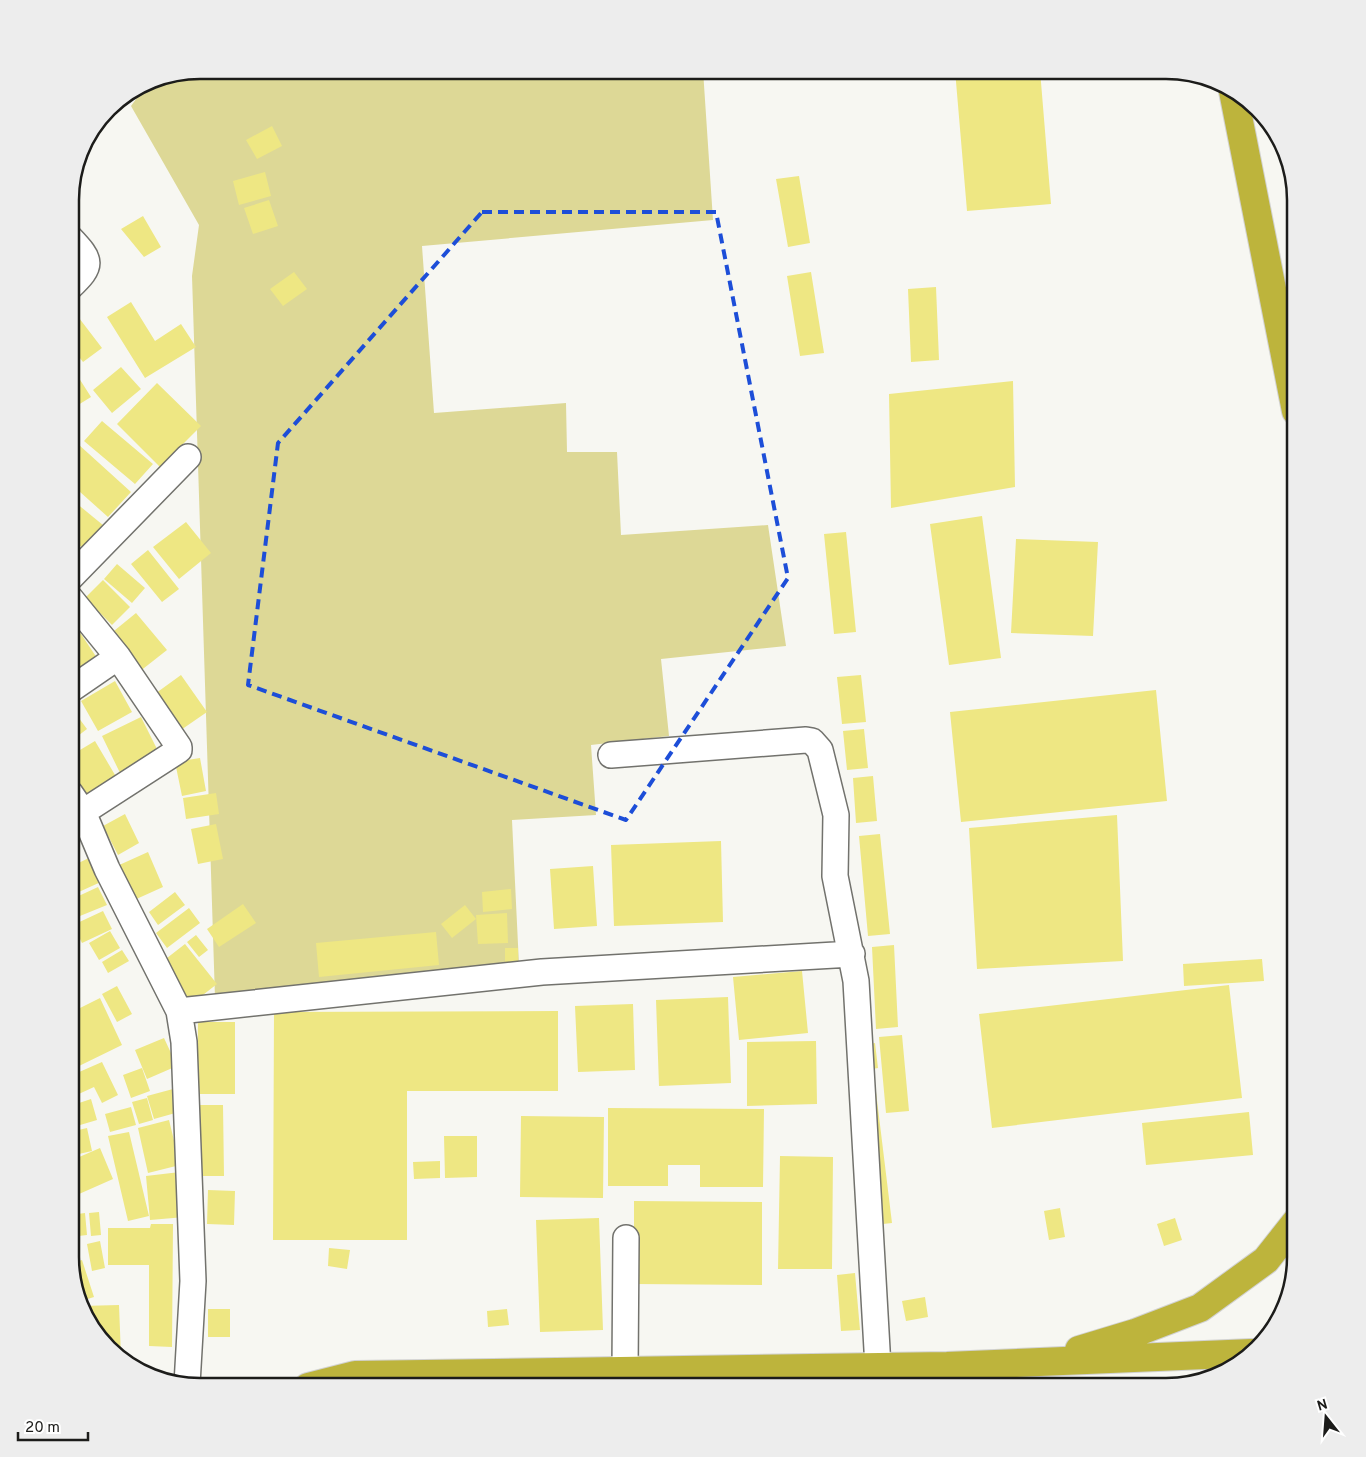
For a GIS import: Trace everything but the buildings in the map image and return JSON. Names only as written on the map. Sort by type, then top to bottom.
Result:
[{"type":"highway","points":[[1235,100],[1287,365]]},
{"type":"highway","points":[[1044,1362],[1135,1333],[1200,1308],[1266,1260],[1287,1233]]},
{"type":"highway","points":[[343,1378],[355,1375],[878,1367],[1239,1354]]},
{"type":"street","points":[[79,247],[88,266],[86,272],[79,279]]},
{"type":"street","points":[[79,569],[188,457]]},
{"type":"street","points":[[79,609],[118,657],[177,744],[179,750],[79,801]]},
{"type":"street","points":[[79,684],[118,657]]},
{"type":"street","points":[[610,755],[806,740],[816,744],[825,768],[836,815],[835,876],[856,981],[878,1367]]},
{"type":"street","points":[[79,806],[107,869],[179,1011],[184,1042],[192,1281],[187,1377]]},
{"type":"street","points":[[179,1011],[542,972],[852,954]]},
{"type":"street","points":[[625,1371],[626,1238]]},
{"type":"highlighted area","points":[[482,212],[716,212],[788,578],[626,820],[248,685],[278,443]]},
{"type":"shaded area","points":[[200,79],[704,79],[713,220],[422,246],[434,413],[566,403],[567,452],[617,452],[621,535],[768,525],[786,646],[661,659],[669,736],[591,745],[596,815],[512,820],[519,965],[215,998],[192,276],[199,225],[131,106],[139,95],[153,88],[176,81]]}]
